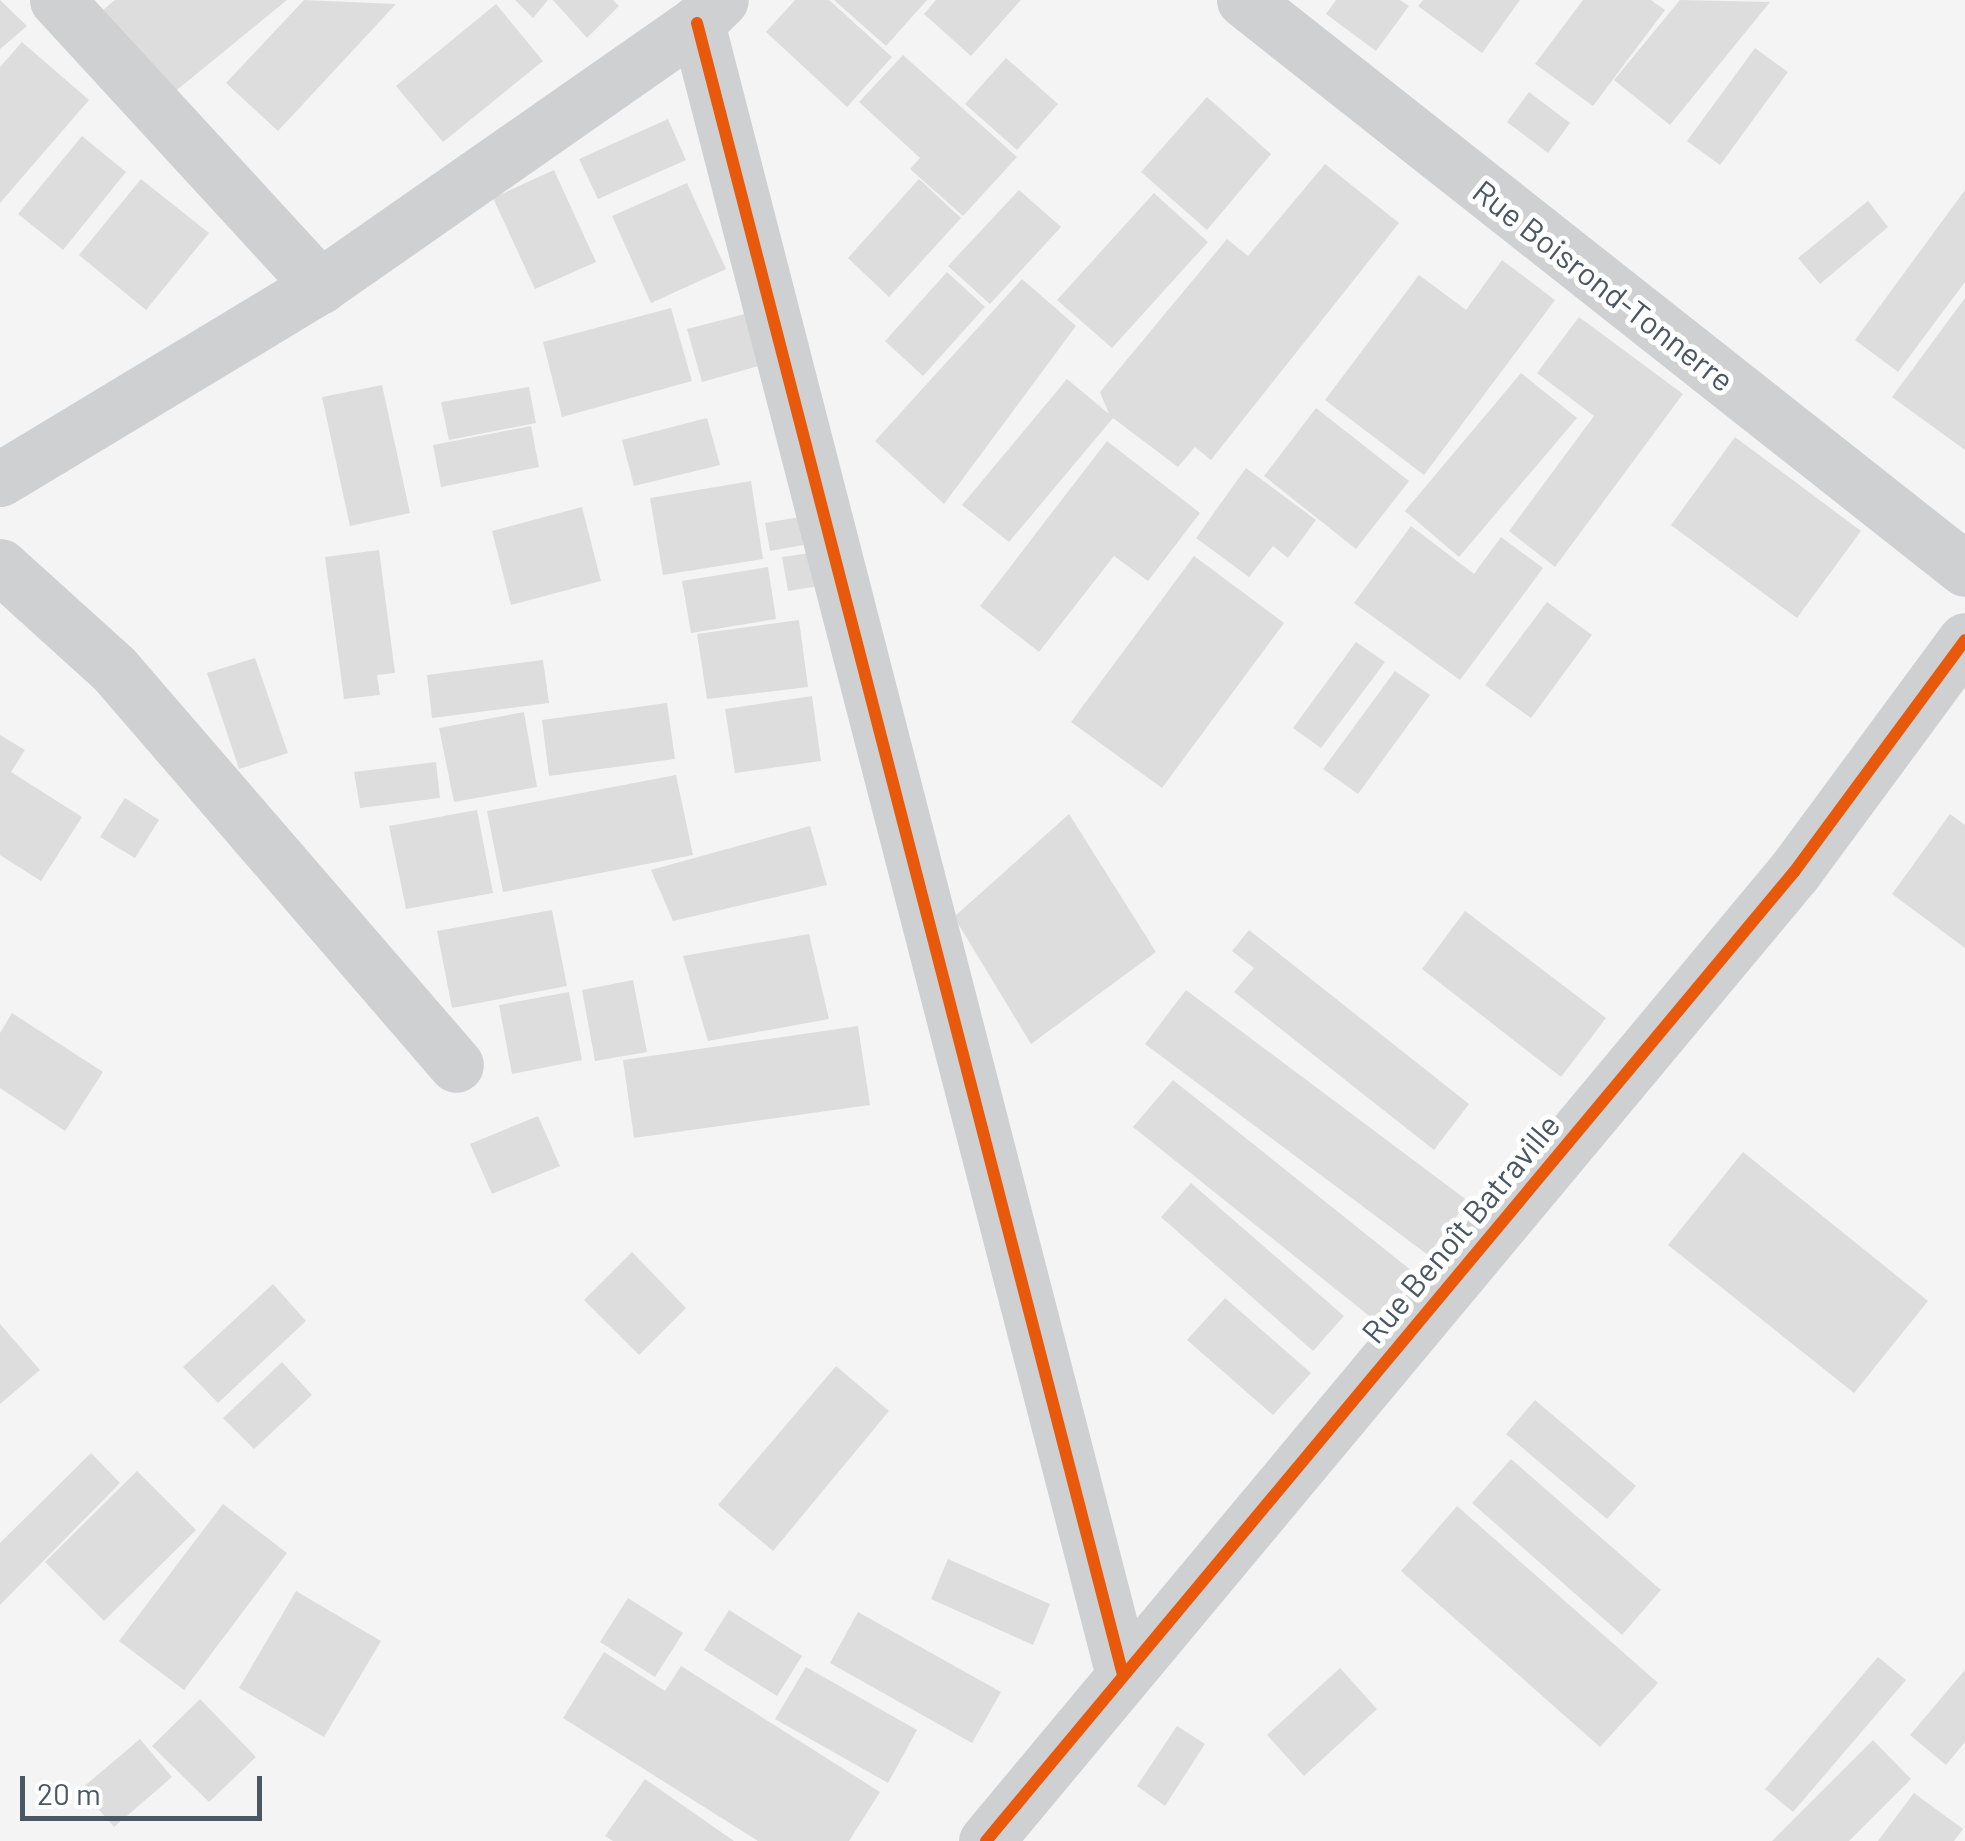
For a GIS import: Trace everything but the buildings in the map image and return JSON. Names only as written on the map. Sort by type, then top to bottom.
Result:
[{"type":"street","points":[[57,0],[320,286]]},
{"type":"street","name":"Rue Boisrond-Tonnerre","points":[[1244,0],[1965,570]]},
{"type":"street","points":[[0,480],[320,286],[709,12],[1123,1674]]},
{"type":"street","points":[[0,566],[114,669],[456,1065]]},
{"type":"street","name":"Rue Benoît Batraville","points":[[986,1841],[1794,872],[1965,640]]},
{"type":"cycle path","points":[[697,23],[1123,1675]]},
{"type":"cycle path","points":[[986,1841],[1794,872],[1965,640]]}]
